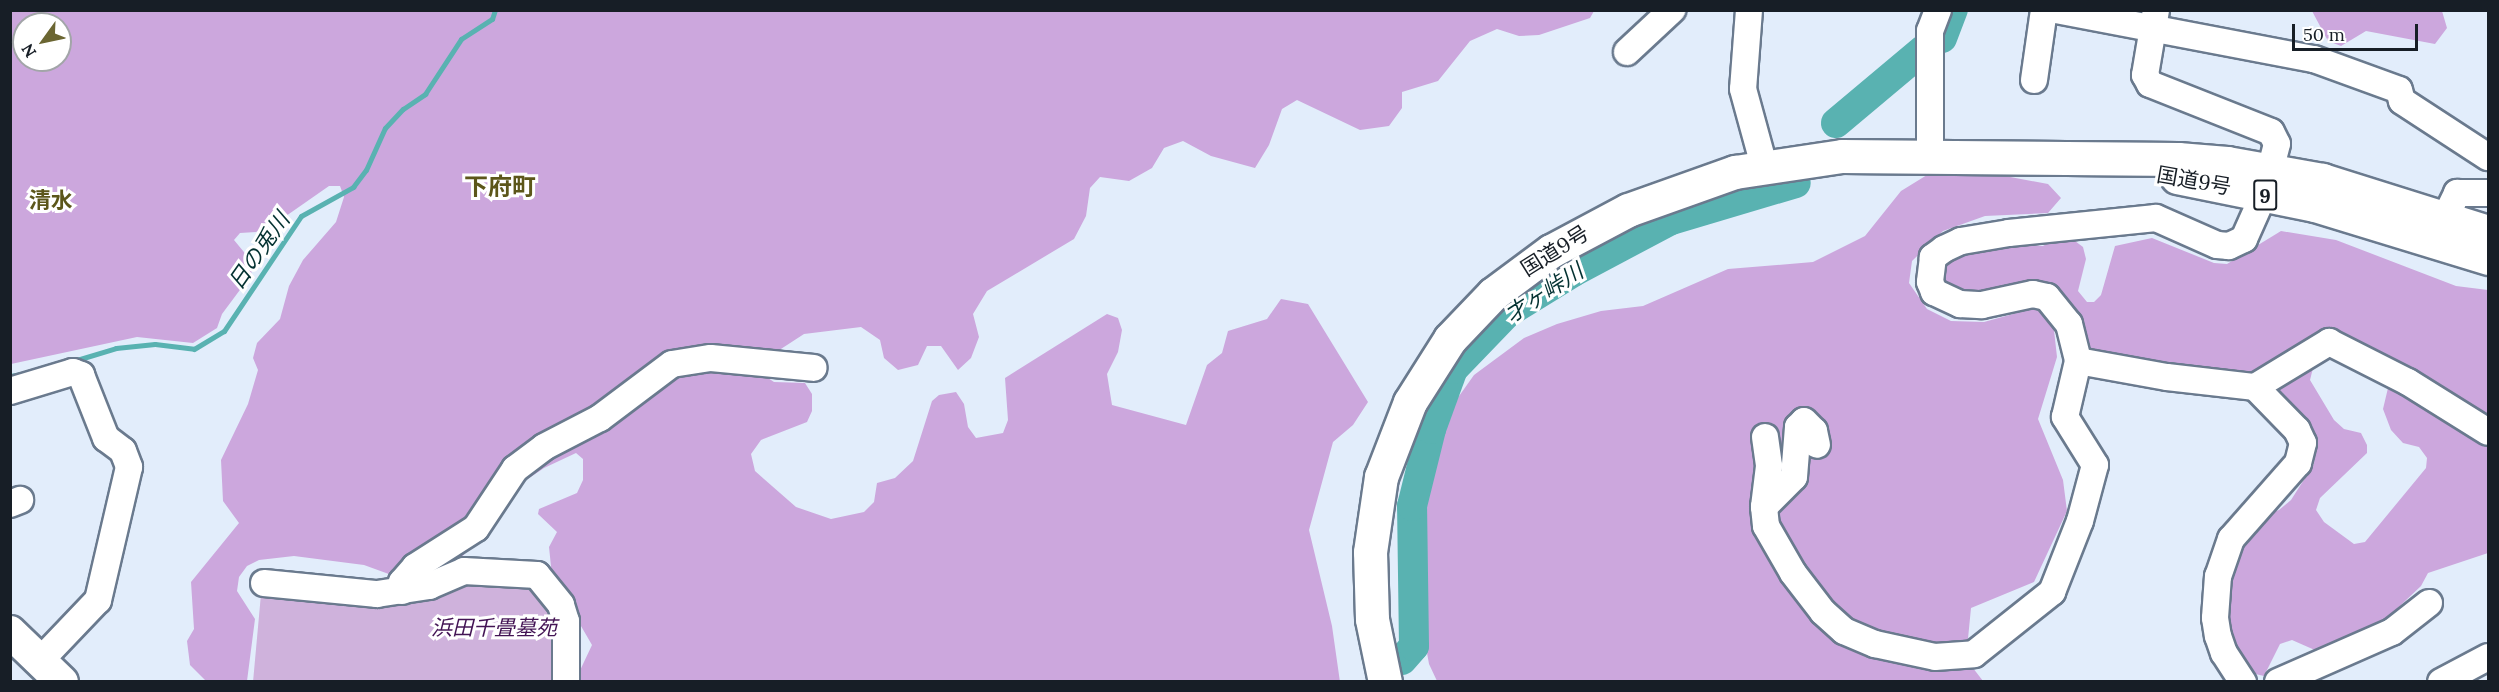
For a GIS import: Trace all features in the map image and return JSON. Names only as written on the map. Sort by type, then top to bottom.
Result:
[{"type":"highway","name":"国道9号","points":[[1385,681],[1370,598],[1373,521],[1381,477],[1410,402],[1450,339],[1516,274],[1601,222],[1702,182],[1764,166],[1842,156],[1930,154],[2178,159],[2267,182],[2366,218],[2488,258]]},
{"type":"highway","name":"国道9号","points":[[2267,182],[2354,189],[2488,232]]},
{"type":"main road","points":[[10,632],[51,675]]},
{"type":"street","points":[[1627,52],[1672,10]]},
{"type":"street","points":[[1749,10],[1743,89],[1764,166]]},
{"type":"street","points":[[1930,154],[1930,31],[1938,10]]},
{"type":"street","points":[[2034,80],[2044,10]]},
{"type":"street","points":[[2056,10],[2155,19],[2314,59],[2399,90],[2402,101],[2488,157]]},
{"type":"street","points":[[1765,437],[1769,466],[1764,507],[1771,539],[1812,600],[1836,626],[1875,644],[1914,654],[1935,657],[1974,654],[2052,592],[2080,521],[2095,465],[2065,417],[2078,361],[2069,324],[2047,297],[2033,294],[1982,305],[1960,304],[1934,292],[1929,275],[1933,257],[1961,241],[1982,237],[2156,218],[2177,224],[2205,242],[2229,246],[2244,239],[2267,182],[2277,144],[2271,132],[2150,84],[2145,75],[2155,19]]},
{"type":"street","points":[[2445,218],[2457,193],[2488,193]]},
{"type":"street","points":[[2078,361],[2167,377],[2255,387],[2329,342],[2408,382],[2488,432]]},
{"type":"street","points":[[402,591],[402,582],[415,567],[476,528],[515,469],[544,447],[600,418],[672,364],[711,358],[814,368]]},
{"type":"street","points":[[10,391],[73,372],[81,375],[106,438],[123,451],[129,467],[98,600],[51,675]]},
{"type":"street","points":[[2243,681],[2224,653],[2218,636],[2215,618],[2218,576],[2231,539],[2298,463],[2303,443],[2297,430],[2255,387]]},
{"type":"street","points":[[1764,507],[1794,477],[1798,427],[1804,421],[1814,431],[1817,445]]},
{"type":"street","points":[[264,583],[377,594],[429,586],[464,571],[537,575],[561,605],[566,621],[566,681]]},
{"type":"street","points":[[2278,681],[2392,632],[2429,603]]},
{"type":"street","points":[[2441,681],[2488,657]]},
{"type":"green space","name":"浜田千畳墓苑","points":[[459,574],[531,577],[554,603],[555,681],[253,682],[261,594],[375,596]]},
{"type":"shaded area","points":[[10,11],[1594,11],[1590,18],[1539,35],[1519,36],[1497,29],[1470,41],[1438,81],[1402,92],[1402,108],[1389,126],[1360,130],[1297,100],[1282,109],[1269,145],[1255,168],[1211,156],[1183,141],[1164,148],[1152,168],[1129,181],[1100,177],[1090,188],[1086,216],[1074,239],[987,291],[973,314],[979,337],[971,358],[958,370],[941,346],[927,346],[918,365],[898,370],[884,358],[880,340],[861,327],[804,334],[767,358],[765,376],[774,382],[805,383],[812,394],[812,411],[807,422],[761,440],[751,454],[755,471],[796,507],[831,519],[864,512],[874,502],[877,483],[895,478],[913,461],[932,401],[939,395],[956,392],[964,404],[968,427],[976,438],[1003,433],[1008,420],[1005,378],[1107,314],[1118,318],[1122,330],[1118,352],[1107,374],[1112,405],[1186,425],[1207,365],[1222,353],[1228,331],[1267,319],[1281,299],[1308,304],[1368,402],[1353,425],[1333,442],[1309,530],[1332,626],[1340,682],[575,681],[592,645],[552,576],[549,547],[557,532],[538,514],[539,509],[577,493],[583,480],[583,459],[576,453],[544,468],[513,489],[488,529],[456,563],[408,581],[364,565],[294,556],[259,560],[247,566],[239,577],[237,591],[255,619],[247,681],[206,681],[190,665],[187,641],[194,629],[191,582],[239,523],[223,501],[221,460],[248,404],[258,370],[253,358],[257,343],[280,319],[289,286],[303,260],[336,222],[344,197],[340,186],[329,186],[286,216],[256,232],[240,233],[234,240],[253,263],[251,275],[222,314],[217,328],[193,343],[137,337],[11,364]]},
{"type":"shaded area","points":[[2312,11],[2442,11],[2447,28],[2435,44],[2366,31],[2341,46],[2328,41]]},
{"type":"shaded area","points":[[1984,172],[2048,184],[2061,198],[2048,213],[1985,216],[1943,231],[1912,261],[1909,283],[1927,309],[1951,321],[1984,322],[2035,308],[2053,321],[2057,357],[2038,419],[2063,480],[2067,511],[2034,582],[1971,608],[1966,659],[1983,681],[1437,681],[1429,664],[1420,614],[1420,515],[1452,406],[1474,375],[1524,338],[1557,324],[1601,311],[1643,306],[1728,269],[1813,262],[1865,236],[1901,191],[1927,175]]},
{"type":"shaded area","points":[[2281,231],[2336,240],[2456,286],[2488,290],[2488,424],[2356,346],[2266,374],[2230,378],[2087,352],[2068,314],[1940,288],[1941,256],[2003,243],[2043,246],[2055,239],[2075,241],[2083,247],[2086,259],[2078,291],[2087,302],[2094,302],[2101,295],[2115,246],[2152,238],[2214,263],[2227,264]]},
{"type":"shaded area","points":[[2308,362],[2313,368],[2310,380],[2334,420],[2344,429],[2361,433],[2367,445],[2367,453],[2320,498],[2316,510],[2324,522],[2354,544],[2365,542],[2426,468],[2427,458],[2419,447],[2403,443],[2391,430],[2383,409],[2388,388],[2396,381],[2488,442],[2488,553],[2428,573],[2421,586],[2385,620],[2341,647],[2317,651],[2292,640],[2280,644],[2264,676],[2251,673],[2240,660],[2221,611],[2226,571],[2259,517],[2279,510],[2291,500],[2314,464],[2315,445],[2276,393],[2275,385]]},
{"type":"waterway","name":"日の兎川","points":[[70,362],[116,348],[155,344],[194,349],[224,331],[301,216],[353,187],[366,170],[385,128],[403,109],[425,94],[461,39],[492,19],[495,10]]},
{"type":"waterway","name":"才ヶ峠川","points":[[1942,38],[1953,10]]},
{"type":"waterway","name":"才ヶ峠川","points":[[1836,123],[1923,50]]},
{"type":"waterway","name":"才ヶ峠川","points":[[1402,660],[1414,646],[1412,506],[1431,429],[1453,369],[1507,313],[1573,272],[1671,220],[1796,183]]},
{"type":"waterway","name":"日の兎川","points":[[10,376],[32,372]]},
{"type":"district","name":"下府町","points":[[500,187]]},
{"type":"district","name":"清水","points":[[51,201]]}]
